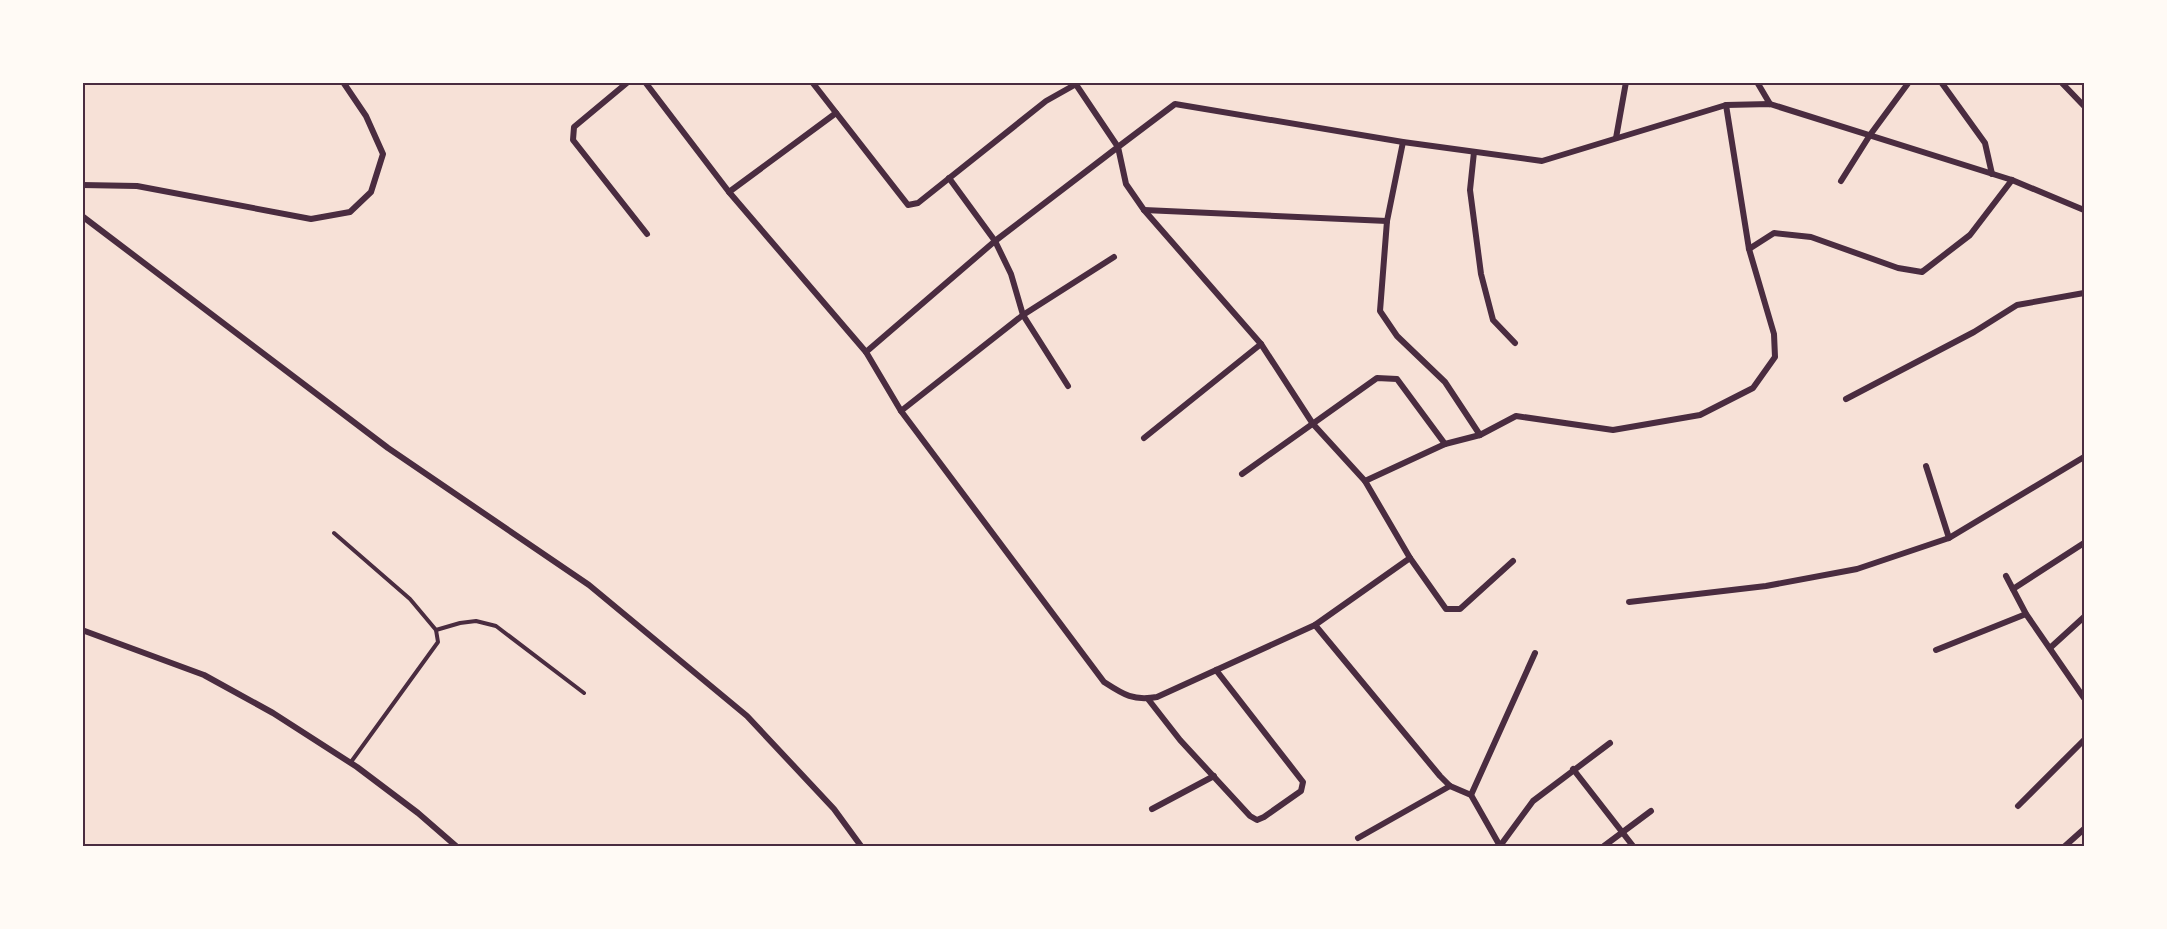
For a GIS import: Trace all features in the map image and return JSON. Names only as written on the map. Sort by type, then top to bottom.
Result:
[{"type":"street","points":[[82,185],[137,186],[311,219],[350,212],[371,192],[383,154],[366,116],[343,82]]},
{"type":"street","points":[[628,82],[574,127],[573,140],[646,234]]},
{"type":"street","points":[[645,82],[729,192],[866,352],[902,411],[1104,682],[1122,694],[1140,700],[1158,697],[1315,625],[1410,558]]},
{"type":"street","points":[[812,82],[908,205],[918,203],[1046,101],[1078,84],[1118,147],[1126,184],[1144,210],[1261,344],[1313,424],[1365,481],[1410,558],[1446,609],[1460,609],[1513,561]]},
{"type":"street","points":[[1616,138],[1626,82]]},
{"type":"street","points":[[1757,82],[1770,104]]},
{"type":"street","points":[[1841,181],[1870,135],[1909,82]]},
{"type":"street","points":[[1941,82],[1985,143],[1992,174]]},
{"type":"street","points":[[2061,82],[2085,106]]},
{"type":"street","points":[[866,352],[995,241],[1175,104],[1402,142],[1542,161],[1726,105],[1770,104],[2012,180],[2085,210]]},
{"type":"street","points":[[1365,481],[1445,444],[1480,435],[1516,416],[1613,430],[1700,415],[1753,388],[1775,357],[1774,334],[1749,249],[1726,105]]},
{"type":"street","points":[[729,192],[836,112]]},
{"type":"street","points":[[1402,142],[1387,220],[1380,311],[1397,336],[1445,382],[1480,435]]},
{"type":"street","points":[[1474,152],[1470,190],[1481,274],[1493,320],[1515,343]]},
{"type":"street","points":[[949,178],[995,241],[1011,274],[1023,315],[1068,386]]},
{"type":"street","points":[[1749,249],[1774,233],[1811,237],[1898,268],[1922,272],[1970,235],[2012,180]]},
{"type":"street","points":[[1144,210],[1387,220]]},
{"type":"street","points":[[82,216],[388,448],[590,585],[747,716],[834,809],[861,846]]},
{"type":"street","points":[[902,411],[1023,315],[1114,257]]},
{"type":"street","points":[[1846,399],[1974,332],[2017,305],[2085,293]]},
{"type":"street","points":[[1144,438],[1261,344]]},
{"type":"street","points":[[1242,474],[1377,378],[1397,379],[1445,444]]},
{"type":"street","points":[[1629,602],[1766,586],[1857,569],[1949,538],[2085,457]]},
{"type":"street","points":[[1926,466],[1949,538]]},
{"type":"street","points":[[2013,589],[2085,543]]},
{"type":"street","points":[[2006,576],[2026,614],[2085,698]]},
{"type":"street","points":[[1936,650],[2026,614]]},
{"type":"street","points":[[2050,648],[2085,617]]},
{"type":"street","points":[[1315,625],[1450,786],[1471,795],[1500,846],[1533,801],[1610,743]]},
{"type":"street","points":[[82,630],[204,675],[273,712],[351,763],[418,813],[456,846]]},
{"type":"street","points":[[1471,795],[1535,652]]},
{"type":"street","points":[[1148,699],[1180,740],[1250,816],[1257,819],[1301,791],[1304,787],[1303,782],[1216,670]]},
{"type":"street","points":[[2018,806],[2085,740]]},
{"type":"street","points":[[1573,769],[1633,846]]},
{"type":"street","points":[[1152,809],[1214,776]]},
{"type":"street","points":[[1358,838],[1450,786]]},
{"type":"street","points":[[1604,846],[1651,811]]},
{"type":"street","points":[[2065,846],[2085,829]]},
{"type":"lane","points":[[334,532],[410,599],[436,630],[438,642],[351,763]]},
{"type":"lane","points":[[436,630],[476,621],[496,626],[584,693]]}]
